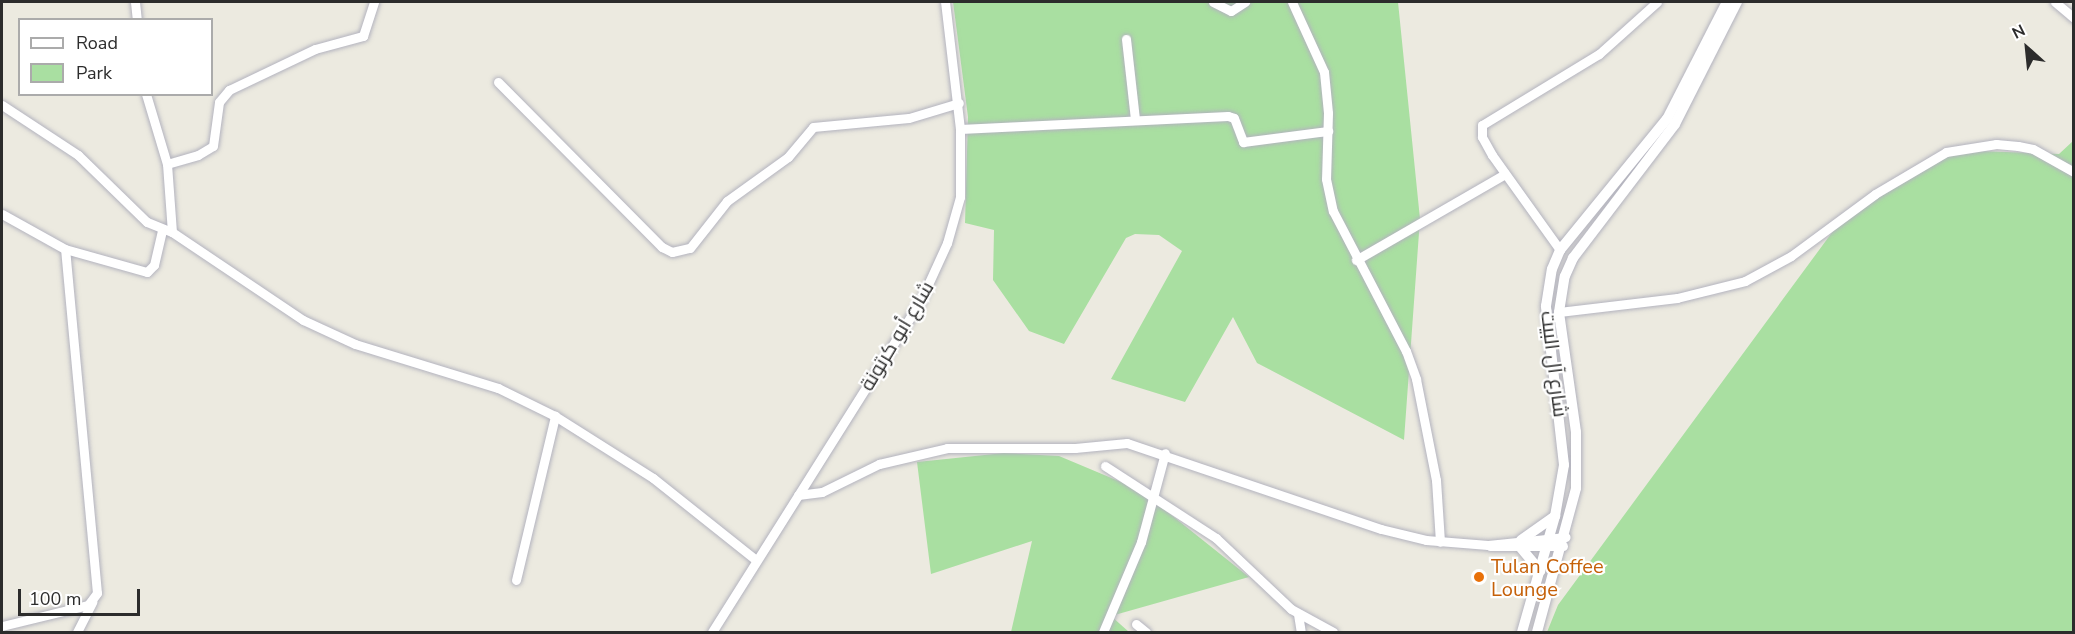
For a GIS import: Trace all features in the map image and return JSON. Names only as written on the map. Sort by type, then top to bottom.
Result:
[{"type":"street","points":[[135,2],[136,18]]},
{"type":"street","points":[[167,164],[198,155],[213,146],[219,102],[225,92],[315,49],[363,36],[374,2]]},
{"type":"street","name":"شارع أبو كرتونة","points":[[712,633],[938,267],[960,197],[959,103],[945,2]]},
{"type":"street","points":[[1213,2],[1231,11],[1245,2]]},
{"type":"street","points":[[1292,2],[1324,72],[1329,196],[1356,260],[1406,351],[1416,379],[1436,480],[1440,542]]},
{"type":"street","points":[[1560,250],[1505,174],[1482,137],[1485,122],[1599,54],[1657,2]]},
{"type":"street","name":"شارع آل البيت","points":[[1522,633],[1555,516],[1564,453],[1546,306],[1552,269],[1560,250],[1666,119],[1727,2]]},
{"type":"street","name":"شارع آل البيت","points":[[1537,633],[1564,542],[1576,488],[1578,452],[1559,312],[1562,286],[1573,258],[1675,124],[1737,2]]},
{"type":"street","points":[[2055,2],[2073,18]]},
{"type":"street","points":[[1126,39],[1135,118]]},
{"type":"street","points":[[498,82],[614,200],[672,252],[690,248],[727,201],[788,157],[813,127],[909,118],[959,103]]},
{"type":"street","points":[[2,214],[65,249],[147,272],[154,265],[167,231],[167,164],[147,96]]},
{"type":"street","points":[[2,105],[70,149],[147,222],[167,231],[319,328],[432,370],[498,387],[555,416],[653,478],[756,560]]},
{"type":"street","points":[[960,129],[1135,118],[1232,116],[1243,142],[1328,132]]},
{"type":"street","points":[[1559,312],[1677,298],[1745,281],[1791,256],[1875,194],[1946,152],[1996,144],[2018,146],[2033,149],[2073,172]]},
{"type":"street","points":[[1356,260],[1505,174]]},
{"type":"street","points":[[65,249],[96,552],[97,593],[77,633]]},
{"type":"street","points":[[516,580],[555,416]]},
{"type":"street","points":[[798,495],[825,490],[879,464],[957,447],[1075,448],[1127,443],[1165,453],[1363,523],[1440,542],[1488,545],[1564,542]]},
{"type":"street","points":[[1103,633],[1141,542],[1165,453]]},
{"type":"street","points":[[1105,466],[1153,494],[1231,549],[1298,614],[1333,633]]},
{"type":"street","points":[[1521,544],[1555,516]]},
{"type":"street","points":[[1521,544],[1540,571]]},
{"type":"street","points":[[2,626],[92,602]]},
{"type":"street","points":[[1298,614],[1301,633]]},
{"type":"street","points":[[1136,624],[1146,633]]},
{"type":"green space","points":[[953,2],[1398,2],[1420,219],[1404,440],[1257,363],[1233,317],[1185,402],[1111,379],[1182,251],[1159,235],[1135,234],[1126,238],[1064,344],[1029,331],[993,280],[994,230],[965,223],[968,117]]},
{"type":"green space","points":[[2073,141],[2073,632],[1547,632],[1558,605],[1836,227],[1949,150],[2059,154]]},
{"type":"green space","points":[[1004,453],[1059,456],[1140,490],[1249,577],[1111,616],[1129,632],[1011,632],[1032,541],[931,574],[917,462]]},
{"type":"place","name":"Tulan Coffee Lounge","points":[[1479,577]]}]
